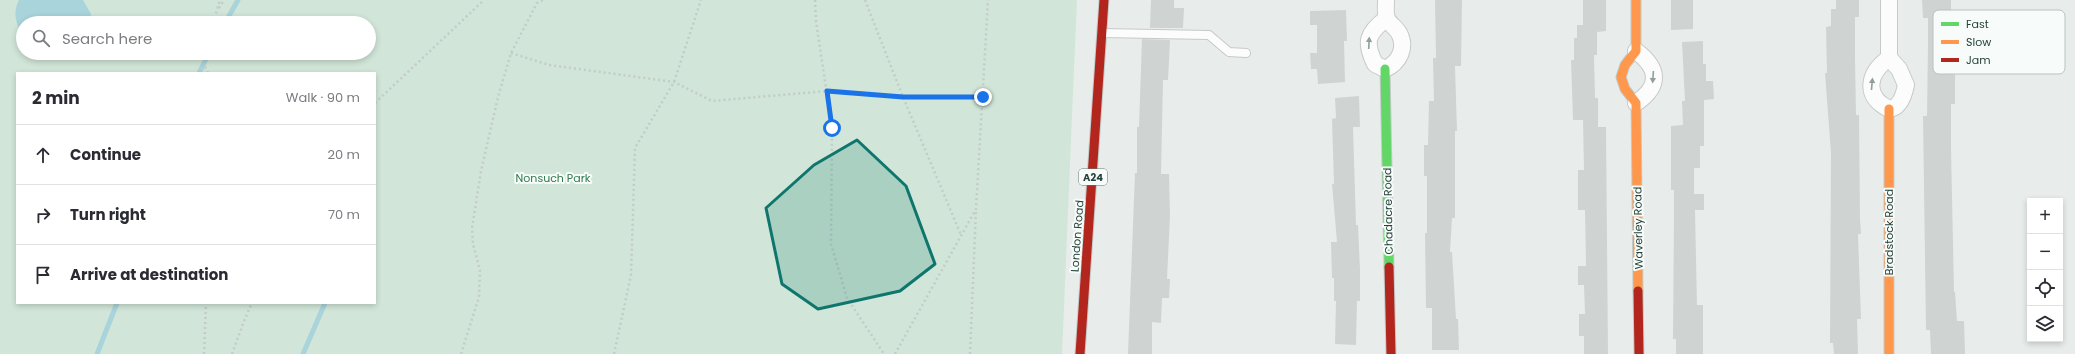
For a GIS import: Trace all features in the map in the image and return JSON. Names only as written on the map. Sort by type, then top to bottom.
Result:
[{"type":"main road","name":"London Road","points":[[1080,354],[1104,0]]},
{"type":"main road","points":[[1636,0],[1636,51],[1628,60],[1620,77],[1622,86],[1636,103]]},
{"type":"main road","name":"Chadacre Road","points":[[1385,69],[1391,354]]},
{"type":"main road","name":"Waverley Road","points":[[1636,103],[1639,354]]},
{"type":"main road","name":"Bradstock Road","points":[[1888,109],[1889,354]]},
{"type":"street","points":[[1386,0],[1387,18],[1400,34],[1403,45],[1399,58],[1394,65],[1385,69],[1375,64],[1368,45],[1371,33],[1377,25],[1387,18]]},
{"type":"street","points":[[1889,0],[1889,58],[1899,69],[1906,85],[1899,103],[1893,109],[1888,109],[1876,99],[1872,92],[1872,82],[1876,69],[1889,58]]},
{"type":"street","points":[[1636,51],[1647,58],[1653,68],[1655,76],[1647,96],[1636,103]]},
{"type":"lane","points":[[1102,33],[1209,35],[1229,52],[1246,52]]},
{"type":"path","points":[[216,16],[220,0]]},
{"type":"path","points":[[218,9],[224,0]]},
{"type":"path","points":[[376,102],[484,0]]},
{"type":"path","points":[[461,354],[479,296],[480,270],[473,244],[472,228],[480,178],[498,97],[511,54],[537,4],[543,0]]},
{"type":"path","points":[[614,354],[631,275],[635,148],[674,82],[702,0]]},
{"type":"path","points":[[815,0],[816,21],[832,128],[832,244],[847,298],[884,354]]},
{"type":"path","points":[[865,0],[903,97],[961,235]]},
{"type":"path","points":[[970,354],[976,210],[988,0]]},
{"type":"path","points":[[511,54],[549,65],[674,82],[712,100],[827,91],[903,97],[983,97]]},
{"type":"path","points":[[202,60],[207,72]]},
{"type":"path","points":[[895,354],[976,210]]},
{"type":"path","points":[[204,354],[206,304]]},
{"type":"path","points":[[232,354],[252,304]]},
{"type":"highlighted area","points":[[857,140],[906,186],[935,264],[900,291],[818,309],[782,284],[766,208],[814,165]]},
{"type":"green space","name":"Nonsuch Park","points":[[0,0],[1077,0],[1062,354],[0,354]]},
{"type":"water","points":[[19,0],[83,0],[91,16],[16,16],[16,18],[15,14]]},
{"type":"building","points":[[1151,0],[1174,0],[1174,8],[1184,8],[1183,28],[1150,28]]},
{"type":"building","points":[[1435,0],[1462,0],[1461,66],[1455,66],[1457,131],[1455,131],[1455,218],[1452,218],[1450,252],[1452,252],[1456,319],[1458,319],[1459,350],[1432,350],[1432,308],[1426,308],[1425,233],[1427,233],[1427,176],[1424,176],[1424,145],[1428,145],[1429,101],[1434,101],[1433,58],[1436,58]]},
{"type":"building","points":[[1583,0],[1606,0],[1606,31],[1597,32],[1597,55],[1594,55],[1595,98],[1598,98],[1598,127],[1606,127],[1608,354],[1584,354],[1584,336],[1579,336],[1579,314],[1585,314],[1584,285],[1578,285],[1578,266],[1586,266],[1585,210],[1578,210],[1578,170],[1584,170],[1583,120],[1573,120],[1571,60],[1574,60],[1574,38],[1577,38],[1577,25],[1583,25]]},
{"type":"building","points":[[1671,0],[1693,0],[1693,29],[1671,30]]},
{"type":"building","points":[[1836,0],[1859,0],[1859,17],[1855,17],[1856,115],[1859,115],[1861,234],[1858,234],[1861,319],[1857,319],[1858,354],[1834,354],[1833,343],[1830,343],[1831,153],[1825,73],[1827,73],[1826,27],[1831,26],[1831,9],[1836,9]]},
{"type":"building","points":[[1922,0],[1951,0],[1951,10],[1933,10],[1933,74],[1955,74],[1955,104],[1951,104],[1954,292],[1957,321],[1964,321],[1965,354],[1931,354],[1930,330],[1926,330],[1923,116],[1927,116],[1928,18],[1923,18]]},
{"type":"building","points":[[1346,10],[1347,41],[1344,41],[1345,82],[1318,84],[1317,69],[1311,69],[1310,53],[1317,53],[1317,25],[1310,25],[1310,11]]},
{"type":"building","points":[[1142,39],[1170,40],[1168,80],[1163,80],[1161,174],[1169,174],[1170,215],[1167,279],[1170,279],[1169,298],[1162,298],[1161,323],[1152,322],[1152,354],[1128,354],[1135,173],[1137,173],[1137,127],[1139,127]]},
{"type":"building","points":[[1703,41],[1703,64],[1706,64],[1706,81],[1713,81],[1714,99],[1704,100],[1704,146],[1700,146],[1700,168],[1694,168],[1694,194],[1704,194],[1704,210],[1695,210],[1697,305],[1703,305],[1703,354],[1676,354],[1676,339],[1673,339],[1674,190],[1671,190],[1671,126],[1683,125],[1682,101],[1685,101],[1682,42]]},
{"type":"building","points":[[1359,96],[1360,127],[1353,127],[1356,225],[1358,225],[1360,269],[1360,301],[1357,301],[1356,345],[1335,344],[1336,301],[1334,301],[1334,278],[1332,278],[1331,242],[1337,242],[1332,184],[1334,184],[1332,119],[1336,118],[1335,98]]},
{"type":"waterway","points":[[229,16],[238,0]]},
{"type":"waterway","points":[[200,72],[206,60]]},
{"type":"waterway","points":[[97,354],[117,304]]},
{"type":"waterway","points":[[303,354],[325,304]]},
{"type":"traffic: fast","points":[[1385,69],[1389,267]]},
{"type":"traffic: slow","points":[[1636,0],[1636,51],[1625,65],[1621,77],[1625,89],[1636,103],[1638,291]]},
{"type":"traffic: slow","points":[[1889,109],[1889,354]]},
{"type":"traffic: jam","points":[[1080,354],[1104,0]]},
{"type":"traffic: jam","points":[[1389,267],[1391,354]]},
{"type":"traffic: jam","points":[[1638,291],[1639,354]]},
{"type":"route","points":[[832,128],[827,91],[903,97],[983,97]]}]
